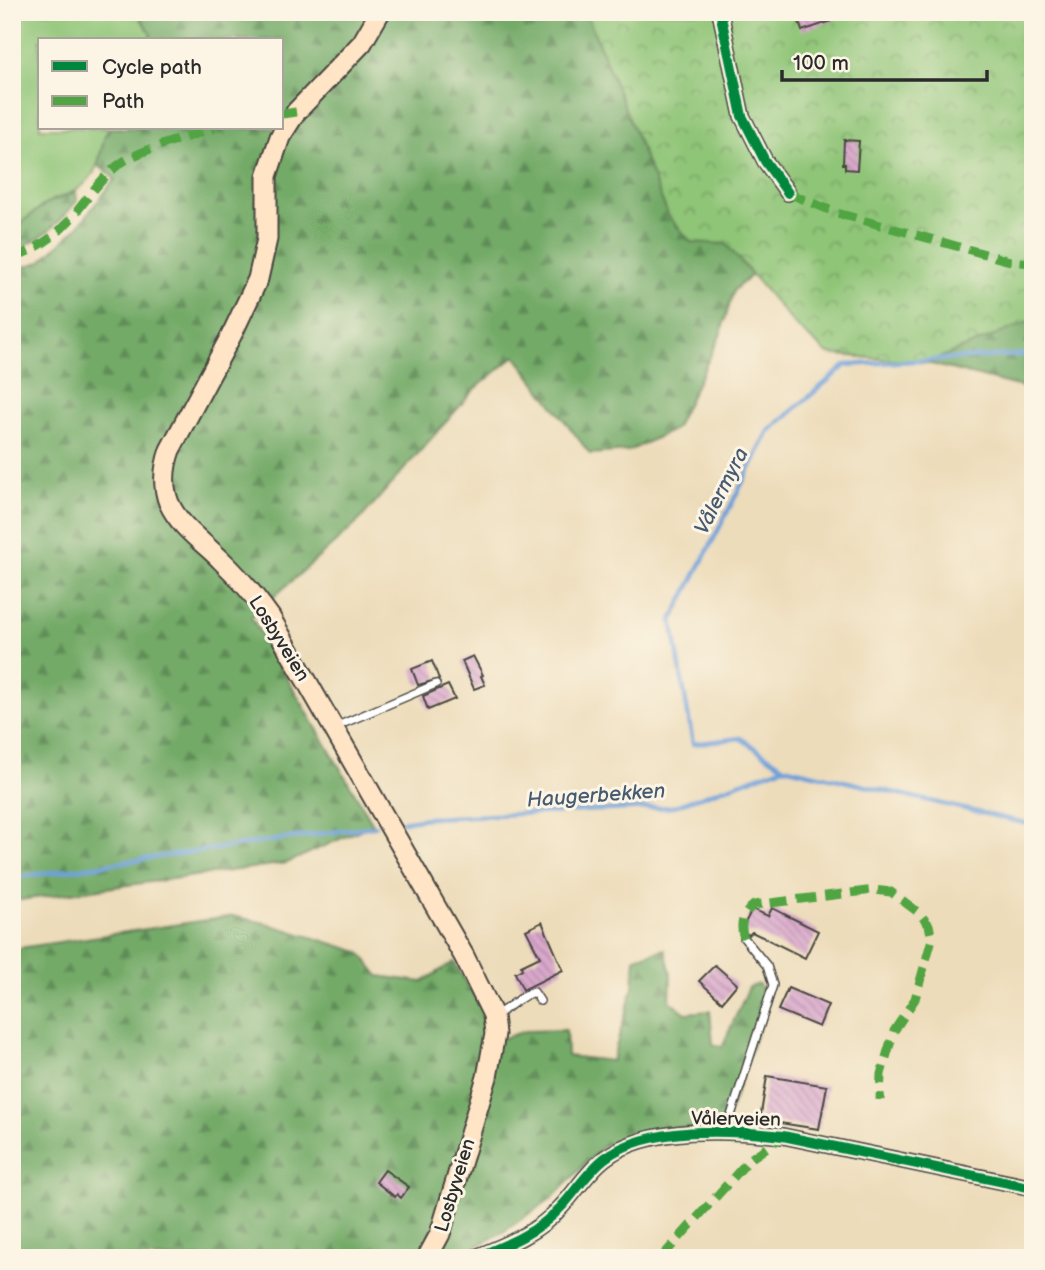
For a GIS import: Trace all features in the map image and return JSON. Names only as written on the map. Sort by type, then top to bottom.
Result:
[{"type":"main road","name":"Losbyveien","points":[[380,12],[362,43],[296,112],[280,137],[267,176],[267,239],[258,279],[165,463],[164,484],[169,503],[183,524],[247,586],[270,617],[464,956],[493,1016],[495,1034],[487,1077],[440,1234],[426,1258]]},
{"type":"street","points":[[720,12],[742,116],[765,161],[788,193]]},
{"type":"street","name":"Vålerveien","points":[[474,1258],[526,1236],[538,1228],[562,1207],[605,1158],[624,1147],[651,1138],[726,1131],[783,1136],[1033,1188]]},
{"type":"lane","points":[[335,727],[436,684]]},
{"type":"lane","name":"Vålerveien","points":[[726,1131],[773,985],[767,966],[744,938]]},
{"type":"lane","points":[[493,1016],[530,992],[534,992],[540,1001]]},
{"type":"green space","points":[[12,12],[136,12],[150,32],[151,38],[38,38],[38,130],[109,130],[89,179],[74,191],[42,207],[14,228],[12,233]]},
{"type":"green space","points":[[136,12],[586,12],[669,217],[691,242],[726,244],[752,275],[734,290],[720,336],[675,429],[629,451],[590,454],[515,356],[474,390],[355,525],[251,617],[373,824],[287,863],[12,901],[12,270],[40,262],[75,230],[115,179],[98,165],[109,130],[284,130],[284,38],[151,38],[150,32]]},
{"type":"green space","points":[[586,12],[1033,12],[1033,320],[926,363],[828,354],[794,324],[726,244],[691,242],[669,217]]},
{"type":"green space","points":[[76,192],[77,201],[55,225],[32,242],[12,251],[14,228],[47,203]]},
{"type":"green space","points":[[1033,318],[1033,390],[927,363]]},
{"type":"green space","points":[[233,916],[360,952],[379,976],[422,982],[454,962],[483,1011],[485,1044],[525,1031],[566,1030],[567,1056],[612,1061],[633,988],[635,958],[665,949],[671,974],[670,1001],[686,1013],[710,1011],[713,1044],[722,1047],[749,987],[759,984],[768,1001],[725,1125],[665,1129],[603,1146],[552,1198],[503,1232],[459,1256],[425,1244],[414,1258],[12,1258],[12,949]]},
{"type":"building","points":[[796,12],[851,12],[852,14],[802,31]]},
{"type":"building","points":[[844,140],[859,141],[857,170],[845,169]]},
{"type":"building","points":[[473,656],[485,685],[474,689],[462,661]]},
{"type":"building","points":[[432,661],[439,679],[418,685],[412,669]]},
{"type":"building","points":[[448,685],[455,699],[428,710],[423,696]]},
{"type":"building","points":[[772,908],[818,931],[805,958],[752,932],[749,935],[740,933],[752,909],[768,916]]},
{"type":"building","points":[[542,922],[563,970],[523,990],[515,973],[522,969],[521,966],[540,957],[526,930]]},
{"type":"building","points":[[715,965],[737,984],[722,1002],[699,981]]},
{"type":"building","points":[[788,988],[828,1005],[819,1027],[778,1010]]},
{"type":"building","points":[[767,1076],[827,1086],[819,1129],[760,1120]]},
{"type":"building","points":[[385,1170],[409,1187],[401,1198],[397,1194],[395,1197],[376,1182]]},
{"type":"waterway","name":"Vålermyra","points":[[784,767],[740,738],[693,744],[672,620],[769,431],[846,365],[1033,354]]},
{"type":"waterway","name":"Haugerbekken","points":[[401,822],[427,818],[672,807],[784,767],[1033,825]]},
{"type":"waterway","name":"Haugerbekken","points":[[12,878],[375,826]]},
{"type":"marked path","points":[[284,114],[296,112]]},
{"type":"marked path","points":[[12,258],[41,244],[60,230],[100,182],[124,161],[209,130]]},
{"type":"marked path","points":[[788,193],[837,213],[1010,261],[1033,263]]},
{"type":"marked path","points":[[744,938],[743,920],[754,905],[874,890],[891,892],[918,912],[929,925],[932,939],[915,999],[894,1031],[881,1074],[880,1100]]},
{"type":"marked path","points":[[661,1258],[750,1159],[782,1137]]},
{"type":"cycle path","points":[[720,12],[742,116],[765,161],[788,193]]},
{"type":"cycle path","points":[[474,1258],[510,1243],[543,1224],[605,1158],[623,1147],[667,1135],[739,1132],[783,1136],[1033,1188]]}]
